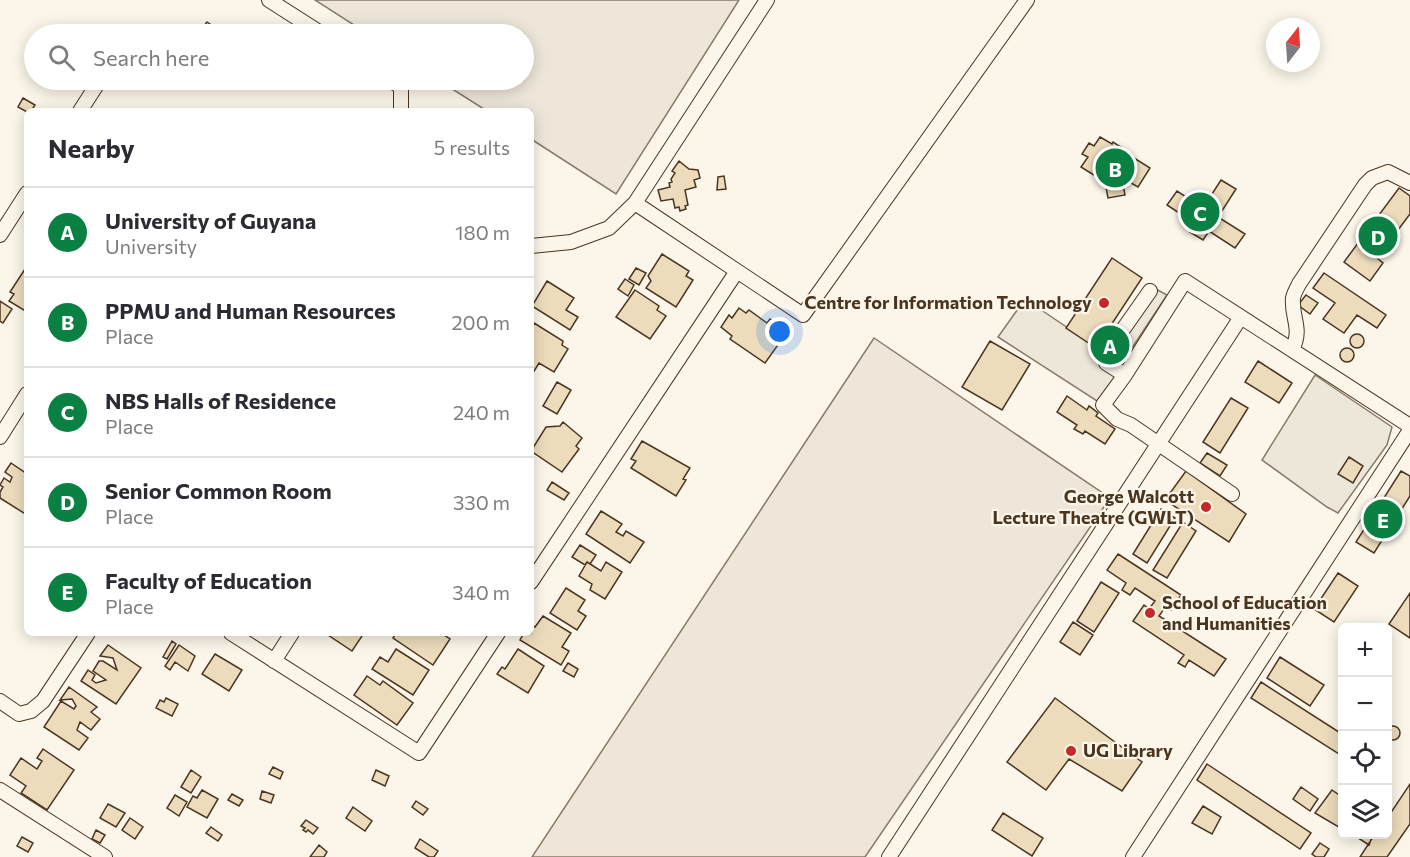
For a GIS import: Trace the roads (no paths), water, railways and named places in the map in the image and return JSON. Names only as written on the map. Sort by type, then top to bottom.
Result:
[{"type":"street","points":[[269,0],[306,24]]},
{"type":"street","points":[[534,246],[572,242],[609,228],[635,203],[767,0]]},
{"type":"street","points":[[635,203],[803,315],[1027,0]]},
{"type":"street","points":[[82,108],[94,90]]},
{"type":"street","points":[[401,90],[401,108]]},
{"type":"street","points":[[1292,350],[1298,329],[1293,297],[1299,284],[1365,186],[1372,178],[1388,172],[1410,183]]},
{"type":"street","points":[[0,235],[24,198]]},
{"type":"street","points":[[534,577],[737,271]]},
{"type":"street","points":[[1133,857],[1410,428],[1185,281],[1125,375],[1103,405],[1117,419],[1131,425],[1233,494]]},
{"type":"street","points":[[1125,375],[1106,363],[1105,355],[1150,291]]},
{"type":"street","points":[[889,857],[1240,317]]},
{"type":"street","points":[[0,437],[24,399]]},
{"type":"street","points":[[0,701],[19,714],[31,711],[43,701],[86,636]]},
{"type":"street","points":[[236,636],[419,753],[496,636]]},
{"type":"street","points":[[274,661],[290,636]]},
{"type":"street","points":[[0,790],[105,857]]},
{"type":"place","name":"PPMU and Human Resources","points":[[1115,168]]},
{"type":"place","name":"NBS Halls of Residence","points":[[1200,212]]},
{"type":"place","name":"Senior Common Room","points":[[1378,236]]},
{"type":"place","name":"Centre for Information Technology","points":[[1104,303]]},
{"type":"place","name":"University of Guyana","points":[[1110,345]]},
{"type":"place","name":"George Walcott Lecture Theatre (GWLT)","points":[[1206,507]]},
{"type":"place","name":"Faculty of Education","points":[[1383,519]]},
{"type":"place","name":"School of Education and Humanities","points":[[1150,613]]},
{"type":"place","name":"UG Library","points":[[1071,751]]}]
